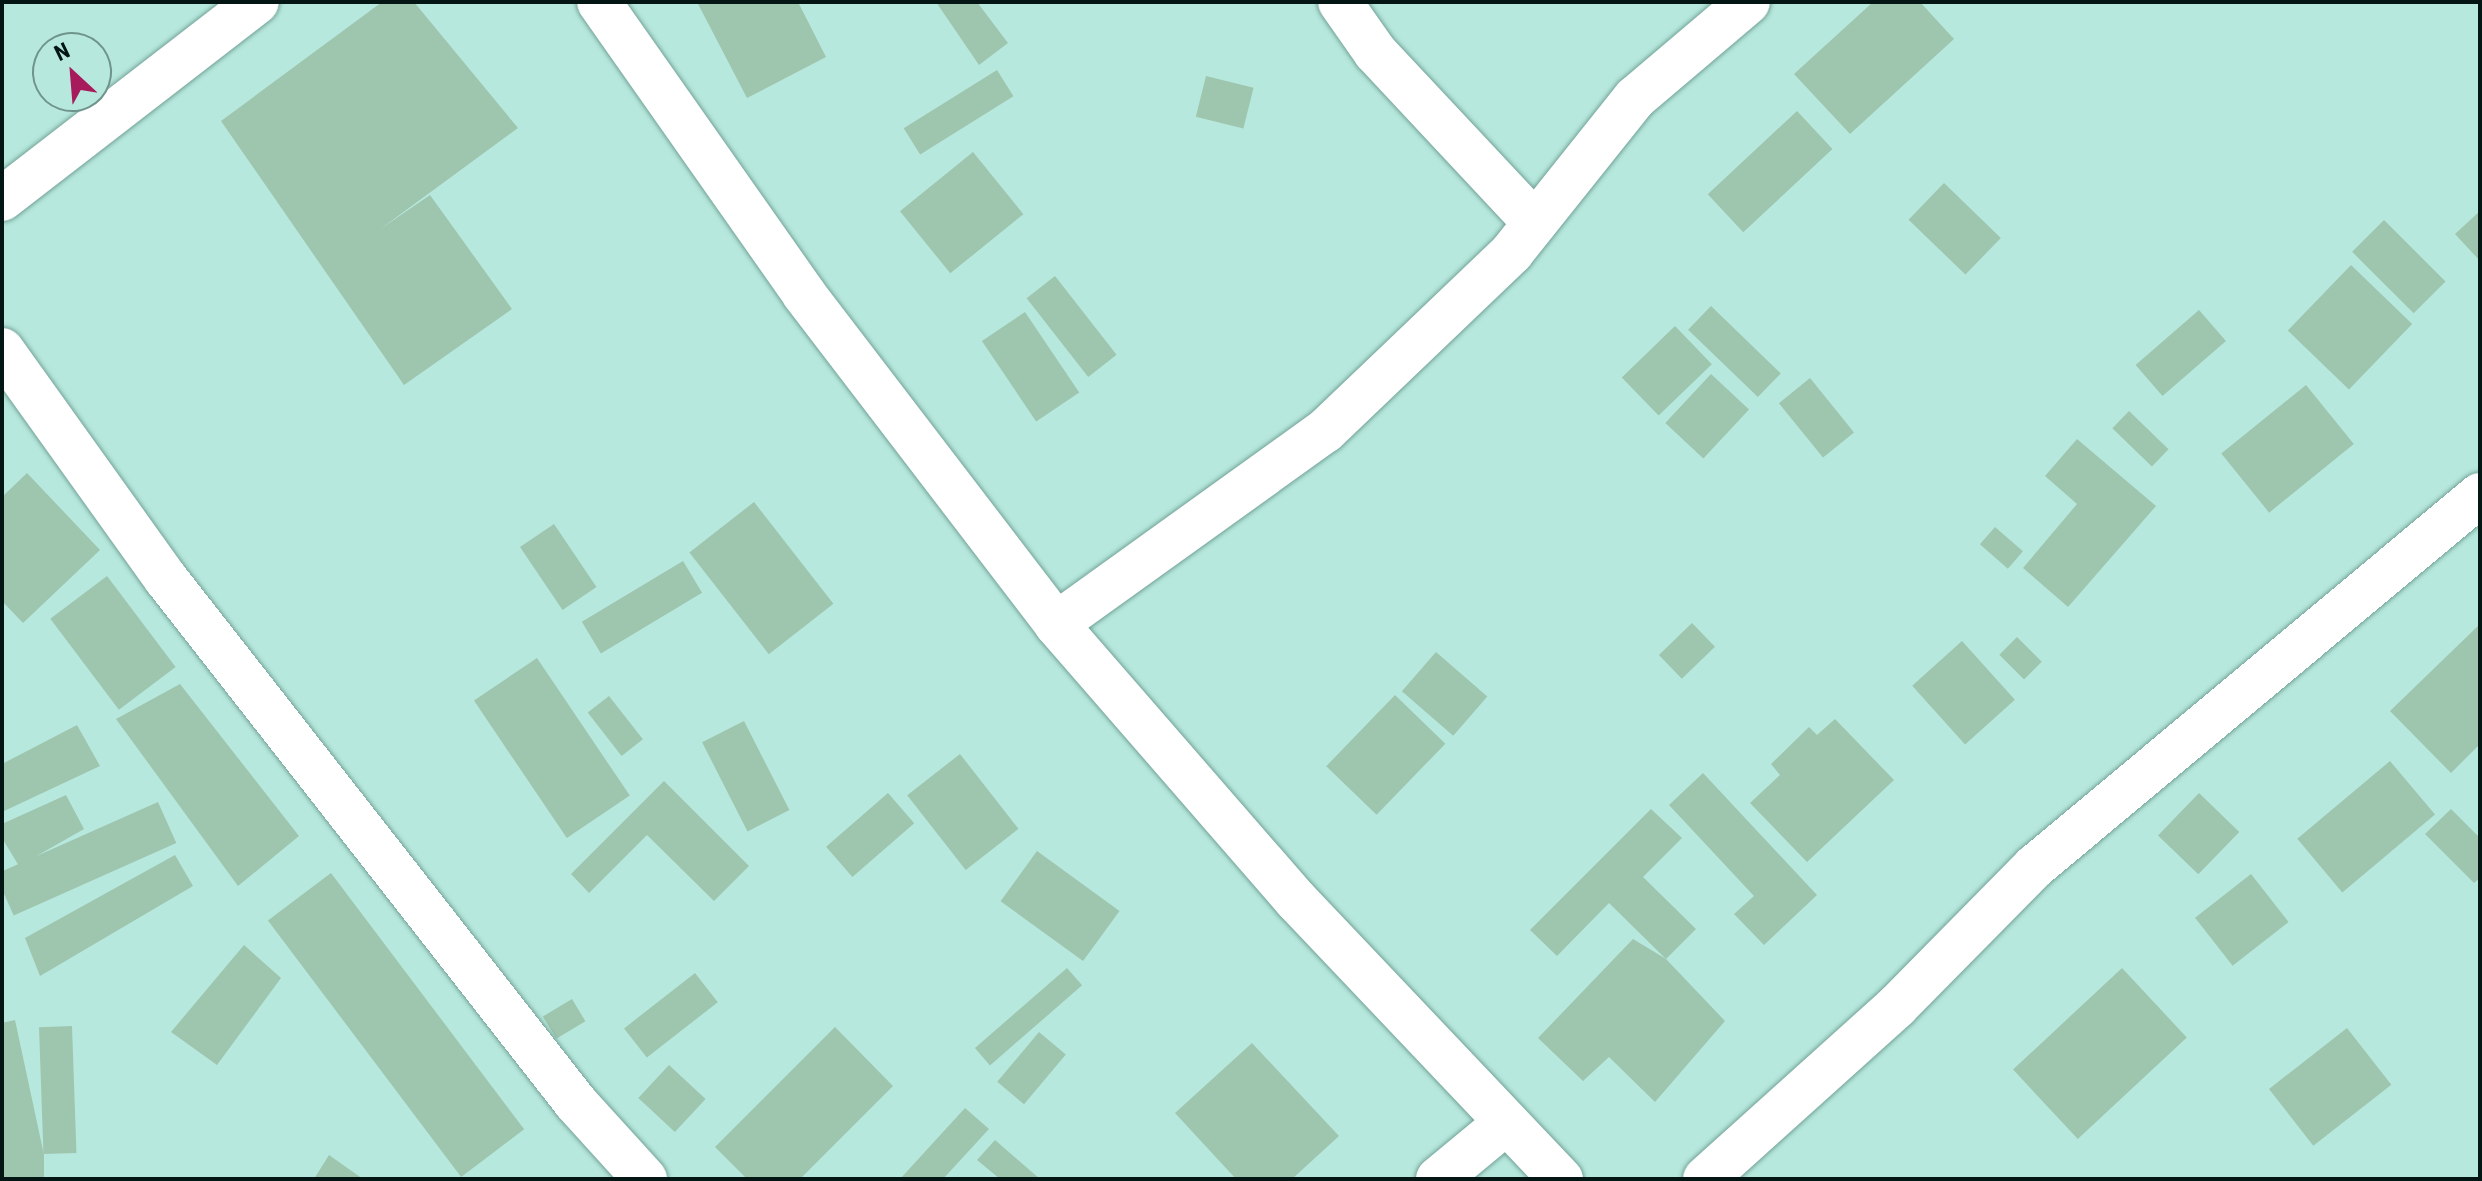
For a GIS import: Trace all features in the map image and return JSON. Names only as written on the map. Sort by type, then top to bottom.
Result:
[{"type":"street","points":[[2,199],[257,2]]},
{"type":"street","points":[[599,2],[804,294],[1056,624],[1296,900],[1561,1179]]},
{"type":"street","points":[[1340,2],[1375,52],[1535,223]]},
{"type":"street","points":[[1056,624],[1325,431],[1512,252],[1635,98],[1748,2]]},
{"type":"street","points":[[2,350],[166,579],[576,1103],[645,1179]]},
{"type":"street","points":[[1705,1179],[1897,1006],[2034,867],[2480,495]]},
{"type":"street","points":[[1438,1179],[1507,1122]]},
{"type":"building","points":[[382,2],[414,2],[518,128],[379,230],[430,195],[512,309],[404,385],[221,121]]},
{"type":"building","points":[[697,2],[798,2],[826,57],[747,98]]},
{"type":"building","points":[[936,2],[977,2],[1008,43],[979,65]]},
{"type":"building","points":[[1873,2],[1920,2],[1954,39],[1850,134],[1794,74]]},
{"type":"building","points":[[997,70],[1013,96],[920,155],[904,128]]},
{"type":"building","points":[[1206,76],[1254,88],[1243,129],[1196,117]]},
{"type":"building","points":[[1797,111],[1832,149],[1743,232],[1708,194]]},
{"type":"building","points":[[973,152],[1023,214],[950,273],[900,211]]},
{"type":"building","points":[[1944,183],[2001,238],[1965,275],[1909,220]]},
{"type":"building","points":[[2480,211],[2480,261],[2455,234]]},
{"type":"building","points":[[2384,220],[2446,282],[2414,313],[2352,252]]},
{"type":"building","points":[[2351,265],[2412,324],[2349,390],[2288,330]]},
{"type":"building","points":[[1055,276],[1117,355],[1088,377],[1027,298]]},
{"type":"building","points":[[1711,306],[1781,373],[1758,397],[1688,330]]},
{"type":"building","points":[[2199,310],[2226,341],[2163,396],[2136,365]]},
{"type":"building","points":[[1025,312],[1079,392],[1036,421],[982,341]]},
{"type":"building","points":[[1675,326],[1712,364],[1659,416],[1622,377]]},
{"type":"building","points":[[1711,374],[1749,409],[1703,458],[1665,423]]},
{"type":"building","points":[[1810,378],[1854,432],[1823,458],[1779,403]]},
{"type":"building","points":[[2306,385],[2354,444],[2269,513],[2221,454]]},
{"type":"building","points":[[2129,411],[2169,449],[2152,466],[2112,428]]},
{"type":"building","points":[[2077,439],[2156,506],[2068,607],[2023,568],[2077,504],[2045,476]]},
{"type":"building","points":[[27,473],[100,550],[23,623],[2,601],[2,497]]},
{"type":"building","points":[[754,502],[833,604],[769,654],[689,552]]},
{"type":"building","points":[[554,524],[596,587],[563,610],[520,547]]},
{"type":"building","points":[[1995,527],[2023,551],[2008,569],[1980,544]]},
{"type":"building","points":[[683,561],[702,593],[601,653],[582,622]]},
{"type":"building","points":[[107,576],[176,667],[119,710],[50,619]]},
{"type":"building","points":[[1692,623],[1715,647],[1682,679],[1659,655]]},
{"type":"building","points":[[2480,624],[2480,744],[2451,773],[2390,711]]},
{"type":"building","points":[[2017,637],[2042,662],[2024,679],[1999,655]]},
{"type":"building","points":[[1962,641],[2015,700],[1965,745],[1912,686]]},
{"type":"building","points":[[1436,652],[1487,697],[1453,736],[1402,691]]},
{"type":"building","points":[[537,658],[630,796],[567,838],[474,700]]},
{"type":"building","points":[[180,684],[299,836],[238,886],[116,719]]},
{"type":"building","points":[[1395,695],[1445,744],[1377,815],[1326,766]]},
{"type":"building","points":[[609,696],[643,739],[622,756],[588,713]]},
{"type":"building","points":[[1835,719],[1894,780],[1807,862],[1750,803],[1780,775],[1771,764],[1809,727],[1817,735]]},
{"type":"building","points":[[744,721],[789,810],[748,831],[702,742]]},
{"type":"building","points":[[77,725],[100,766],[2,812],[2,764]]},
{"type":"building","points":[[960,754],[1018,829],[966,870],[907,795]]},
{"type":"building","points":[[2390,761],[2435,815],[2342,892],[2297,839]]},
{"type":"building","points":[[1703,773],[1817,895],[1764,945],[1734,914],[1754,896],[1669,805]]},
{"type":"building","points":[[664,781],[749,866],[714,901],[647,835],[589,893],[571,874]]},
{"type":"building","points":[[888,793],[914,823],[852,877],[826,847]]},
{"type":"building","points":[[2199,793],[2239,832],[2198,874],[2158,835]]},
{"type":"building","points":[[66,795],[84,829],[19,866],[2,838],[2,824]]},
{"type":"building","points":[[158,802],[176,843],[14,916],[2,889],[2,871]]},
{"type":"building","points":[[1651,809],[1682,838],[1643,877],[1696,929],[1666,959],[1609,903],[1557,956],[1530,930]]},
{"type":"building","points":[[2451,809],[2480,838],[2480,878],[2474,883],[2425,834]]},
{"type":"building","points":[[1037,851],[1120,911],[1083,961],[1001,901]]},
{"type":"building","points":[[175,855],[193,886],[40,976],[25,938]]},
{"type":"building","points":[[331,873],[524,1129],[461,1177],[268,921]]},
{"type":"building","points":[[2251,874],[2289,922],[2233,966],[2195,918]]},
{"type":"building","points":[[1633,939],[1666,959],[1725,1021],[1655,1102],[1609,1057],[1583,1081],[1538,1038]]},
{"type":"building","points":[[244,945],[281,978],[217,1065],[171,1032]]},
{"type":"building","points":[[1067,968],[1082,985],[990,1065],[975,1048]]},
{"type":"building","points":[[2122,968],[2187,1037],[2078,1139],[2013,1070]]},
{"type":"building","points":[[695,973],[718,1002],[647,1058],[624,1028]]},
{"type":"building","points":[[572,999],[585,1021],[556,1039],[543,1017]]},
{"type":"building","points":[[15,1020],[44,1155],[44,1179],[2,1179],[2,1023]]},
{"type":"building","points":[[72,1026],[76,1153],[43,1154],[39,1027]]},
{"type":"building","points":[[835,1027],[893,1086],[800,1179],[747,1179],[715,1147]]},
{"type":"building","points":[[2347,1028],[2391,1085],[2313,1146],[2269,1089]]},
{"type":"building","points":[[1039,1032],[1066,1054],[1024,1104],[997,1082]]},
{"type":"building","points":[[1252,1043],[1339,1136],[1292,1179],[1236,1179],[1175,1113]]},
{"type":"building","points":[[669,1065],[706,1099],[675,1132],[638,1098]]},
{"type":"building","points":[[965,1108],[989,1129],[943,1179],[900,1179]]},
{"type":"building","points":[[995,1140],[1040,1179],[1000,1179],[977,1160]]},
{"type":"building","points":[[329,1155],[363,1179],[314,1179]]}]
